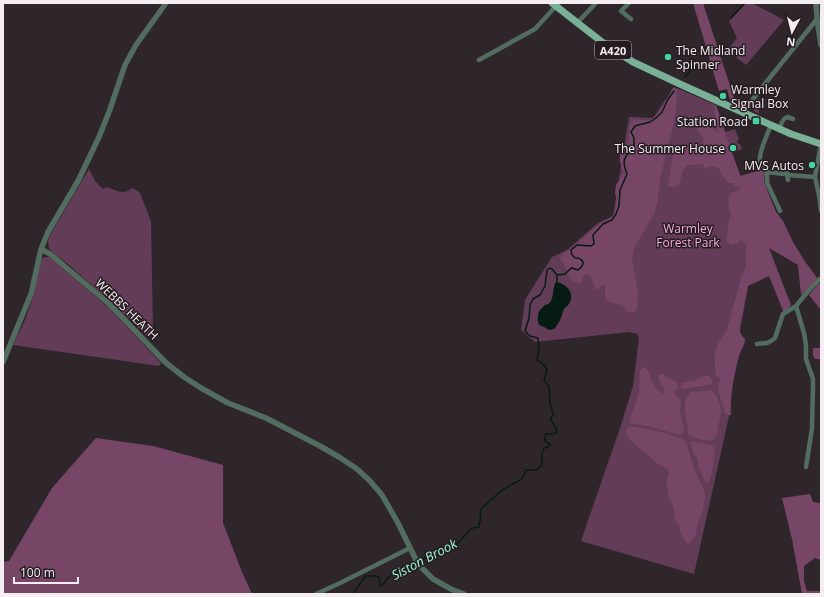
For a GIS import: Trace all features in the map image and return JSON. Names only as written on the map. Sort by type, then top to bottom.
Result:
[{"type":"main road","name":"A420","points":[[554,5],[605,44],[633,62],[791,134],[821,144]]},
{"type":"street","points":[[3,362],[31,294],[41,249],[48,232],[78,181],[99,137],[125,65],[136,45],[166,3]]},
{"type":"street","points":[[577,23],[596,3]]},
{"type":"street","points":[[629,3],[622,11],[631,19]]},
{"type":"street","points":[[816,3],[821,45]]},
{"type":"street","points":[[479,60],[535,29],[554,5]]},
{"type":"street","points":[[743,112],[817,19]]},
{"type":"street","points":[[780,129],[784,119],[793,119]]},
{"type":"street","points":[[771,125],[760,155],[760,162],[767,172],[768,187],[780,211]]},
{"type":"street","points":[[821,144],[815,177],[821,211]]},
{"type":"street","points":[[786,169],[787,176]]},
{"type":"street","points":[[767,172],[787,176],[815,177]]},
{"type":"street","name":"WEBBS HEATH","points":[[41,249],[50,254],[108,303],[164,362],[184,377],[228,403],[266,418],[320,446],[356,469],[370,481],[382,495],[421,567],[433,579],[464,594]]},
{"type":"street","points":[[758,344],[767,343],[775,338],[783,314],[795,307],[820,279]]},
{"type":"street","points":[[795,307],[804,333],[806,359],[813,379],[812,428],[806,467]]},
{"type":"street","points":[[316,594],[410,548]]},
{"type":"green space","points":[[746,3],[752,3],[784,20],[746,65],[727,50],[737,38],[729,21]]},
{"type":"green space","name":"Warmley Forest Park","points":[[674,87],[716,105],[725,132],[735,129],[739,140],[737,141],[738,144],[740,144],[742,149],[732,153],[768,248],[748,286],[732,377],[729,416],[694,574],[581,541],[633,386],[639,338],[637,334],[629,332],[535,342],[521,330],[525,300],[552,257],[567,250],[598,223],[613,216],[629,117],[653,118]]},
{"type":"green space","points":[[758,99],[761,100],[759,114],[754,111],[753,108]]},
{"type":"green space","points":[[89,169],[95,181],[103,189],[107,187],[117,191],[126,192],[132,188],[140,193],[151,221],[153,333],[148,338],[137,326],[49,248],[49,237]]},
{"type":"green space","points":[[50,257],[111,310],[161,363],[159,366],[13,345],[25,320],[32,300],[40,264],[42,258]]},
{"type":"shaded area","points":[[693,3],[703,3],[734,98],[733,99],[730,100],[727,89],[719,91]]},
{"type":"shaded area","points":[[673,88],[677,90],[676,113],[660,180],[657,204],[654,214],[634,248],[632,259],[638,293],[637,310],[634,312],[628,312],[623,307],[609,302],[605,298],[605,286],[602,285],[598,289],[595,289],[592,278],[589,274],[584,275],[581,283],[572,280],[569,277],[566,267],[560,259],[562,255],[601,223],[611,218],[614,214],[617,201],[615,193],[616,185],[624,172],[620,157],[622,150],[629,145],[630,125],[634,119],[651,120],[654,118],[660,111]]},
{"type":"shaded area","points":[[716,105],[740,176],[761,170],[765,173],[764,182],[776,212],[783,221],[793,242],[806,263],[818,279],[801,295],[798,265],[769,248],[791,305],[784,313],[769,276],[748,286],[739,329],[745,341],[739,356],[734,378],[731,400],[731,415],[725,413],[718,390],[720,378],[716,376],[715,354],[718,344],[727,330],[741,278],[746,267],[746,245],[743,241],[740,240],[738,243],[732,245],[726,242],[731,215],[729,199],[731,193],[739,190],[741,186],[735,187],[733,183],[728,183],[721,174],[719,168],[711,166],[706,169],[702,164],[687,165],[682,172],[679,186],[668,187],[673,152],[691,145],[703,154],[703,138],[695,126],[703,124],[706,125],[711,127],[719,134],[714,111]]},
{"type":"shaded area","points":[[556,282],[566,286],[570,292],[571,298],[569,304],[563,310],[557,325],[554,329],[549,330],[539,325],[538,315],[541,309],[551,301]]},
{"type":"shaded area","points":[[819,283],[821,286],[821,310],[809,295]]},
{"type":"shaded area","points":[[813,348],[821,348],[821,359],[815,359],[813,355]]},
{"type":"shaded area","points":[[644,367],[648,371],[651,380],[658,390],[664,395],[664,389],[658,377],[660,374],[663,374],[667,378],[675,381],[678,385],[678,388],[674,391],[681,403],[680,411],[684,430],[682,434],[676,434],[652,427],[629,423],[639,392],[640,371]]},
{"type":"shaded area","points":[[709,376],[712,379],[712,384],[684,389],[681,388],[681,383],[696,380],[699,377]]},
{"type":"shaded area","points":[[711,390],[718,400],[721,412],[716,437],[712,440],[706,440],[692,437],[688,431],[685,411],[686,399],[691,392]]},
{"type":"shaded area","points":[[629,427],[661,432],[683,439],[687,445],[695,472],[704,489],[705,498],[696,535],[689,544],[681,534],[679,525],[674,516],[674,509],[668,494],[668,469],[658,464],[629,439],[626,433]]},
{"type":"shaded area","points":[[96,438],[153,446],[223,465],[223,523],[252,594],[3,594],[3,562],[9,561],[52,488]]},
{"type":"shaded area","points":[[691,441],[714,447],[713,465],[708,483],[705,481],[699,469],[697,457],[694,454],[690,443]]},
{"type":"shaded area","points":[[810,494],[813,502],[821,503],[821,560],[815,558],[804,566],[804,581],[807,591],[821,591],[821,594],[802,594],[792,539],[782,498]]},
{"type":"waterway","name":"Siston Brook","points":[[731,18],[745,3]]},
{"type":"waterway","name":"Siston Brook","points":[[685,77],[692,68],[691,63]]},
{"type":"waterway","name":"Siston Brook","points":[[557,282],[557,275],[565,274],[572,268],[578,270],[583,264],[582,260],[575,258],[572,255],[571,250],[577,245],[591,246],[594,244],[593,235],[603,224],[612,220],[616,214],[619,206],[620,190],[627,174],[624,166],[624,160],[634,149],[634,138],[631,132],[635,126],[650,122],[656,118],[662,112],[668,99],[674,91]]},
{"type":"waterway","name":"Siston Brook","points":[[353,594],[366,576],[377,576],[381,586],[392,575],[409,570],[412,564],[456,545],[472,528],[479,527],[481,509],[502,490],[522,479],[526,470],[536,470],[542,465],[542,454],[544,448],[550,446],[550,444],[545,441],[546,434],[556,433],[557,430],[551,420],[553,414],[550,403],[549,386],[544,381],[547,369],[537,360],[539,350],[538,338],[530,336],[525,331],[529,318],[530,305],[533,299],[540,295],[545,286],[547,270],[550,268],[557,275]]},
{"type":"place","name":"The Midland Spinner","points":[[668,57]]},
{"type":"place","name":"Warmley Signal Box","points":[[723,96]]},
{"type":"place","name":"Station Road","points":[[756,121]]},
{"type":"place","name":"The Summer House","points":[[733,148]]},
{"type":"place","name":"MVS Autos","points":[[812,165]]}]
